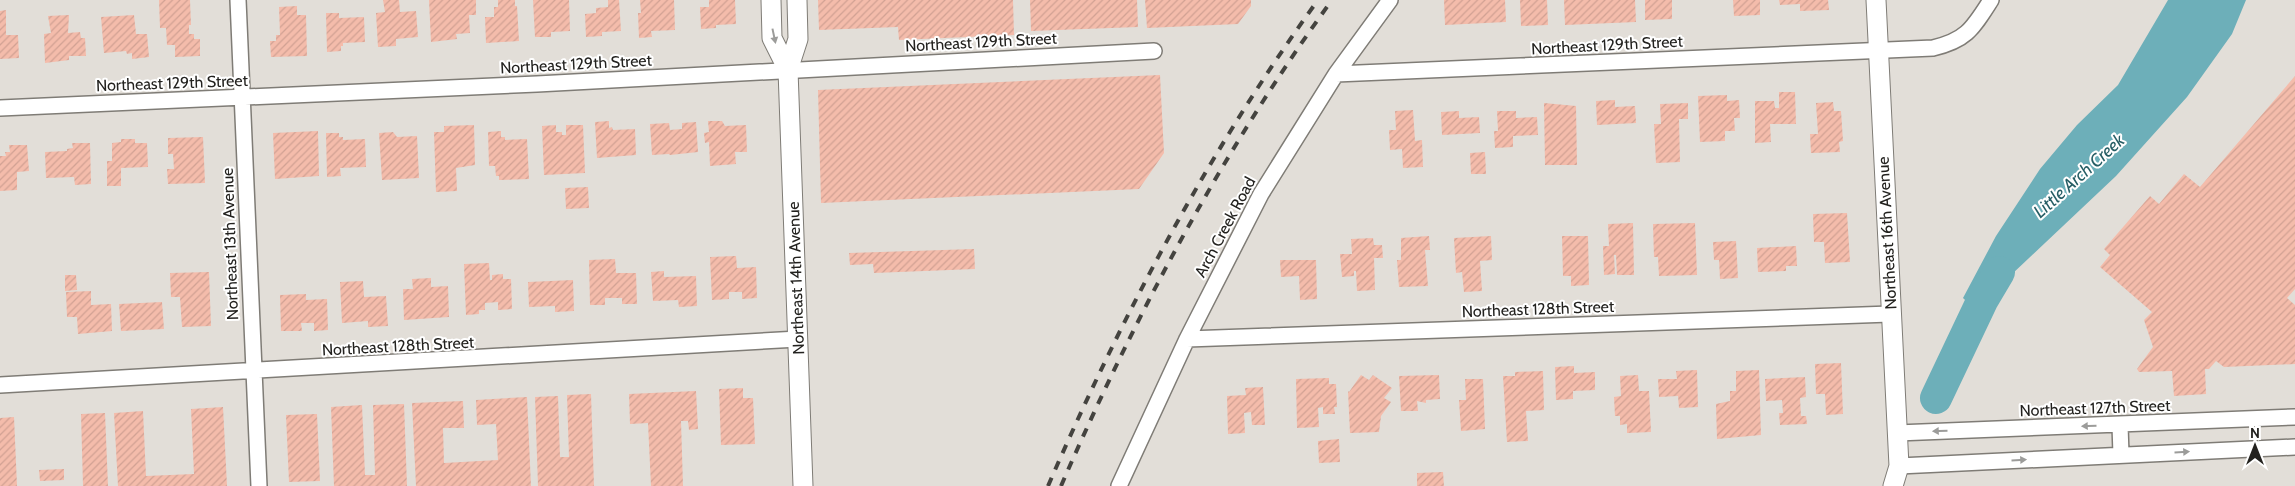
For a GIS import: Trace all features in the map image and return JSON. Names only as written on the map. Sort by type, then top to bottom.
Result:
[{"type":"street","name":"Northeast 13th Avenue","points":[[238,0],[259,486]]},
{"type":"street","name":"Northeast 14th Avenue","points":[[771,0],[772,38],[788,70]]},
{"type":"street","name":"Northeast 14th Avenue","points":[[796,0],[798,39],[788,70],[803,486]]},
{"type":"street","name":"Arch Creek Road","points":[[1119,486],[1188,339],[1261,194],[1336,74],[1390,0]]},
{"type":"street","name":"Northeast 16th Avenue","points":[[1876,0],[1899,466],[1893,486]]},
{"type":"street","name":"Northeast 129th Street","points":[[1336,74],[1933,48],[1952,44],[1965,36],[1991,0]]},
{"type":"street","name":"Northeast 129th Street","points":[[0,108],[242,98],[1154,51]]},
{"type":"street","name":"Northeast 128th Street","points":[[1188,339],[1890,314]]},
{"type":"street","name":"Northeast 128th Street","points":[[0,384],[253,372],[798,339]]},
{"type":"street","name":"Northeast 127th Street","points":[[1897,433],[2295,417]]},
{"type":"street","points":[[2120,425],[2121,455]]},
{"type":"street","points":[[1899,466],[2295,447]]},
{"type":"street","name":"Northeast 16th Avenue","points":[[1899,466],[1909,486]]},
{"type":"water","points":[[2168,0],[2246,0],[2232,34],[2187,97],[2116,176],[2011,275],[1981,315],[1963,298],[1996,236],[2040,169],[2077,125],[2118,85]]},
{"type":"building","points":[[159,0],[190,0],[191,25],[189,25],[189,34],[194,34],[194,39],[200,39],[200,56],[175,57],[175,45],[167,45],[166,28],[160,28]]},
{"type":"building","points":[[383,0],[399,0],[400,12],[416,11],[418,37],[396,39],[396,46],[378,47],[376,13],[385,12]]},
{"type":"building","points":[[429,0],[476,0],[476,15],[469,15],[470,33],[456,34],[457,39],[431,42]]},
{"type":"building","points":[[498,0],[515,0],[519,41],[486,43],[485,17],[494,17],[494,7],[498,7]]},
{"type":"building","points":[[533,0],[569,0],[570,31],[551,32],[551,37],[535,37]]},
{"type":"building","points":[[608,0],[619,0],[621,31],[602,32],[602,36],[586,37],[585,14],[596,13],[596,8],[608,7]]},
{"type":"building","points":[[640,0],[674,0],[675,30],[651,31],[652,37],[639,38],[638,13],[641,13]]},
{"type":"building","points":[[709,0],[735,0],[736,24],[716,25],[716,28],[701,29],[700,7],[709,7]]},
{"type":"building","points":[[818,0],[1013,0],[1014,35],[899,40],[898,27],[819,30]]},
{"type":"building","points":[[1030,0],[1137,0],[1138,27],[1031,31]]},
{"type":"building","points":[[1145,0],[1251,0],[1251,6],[1238,24],[1147,28]]},
{"type":"building","points":[[1444,0],[1505,0],[1506,22],[1445,25]]},
{"type":"building","points":[[1520,0],[1547,0],[1548,25],[1521,26]]},
{"type":"building","points":[[1564,0],[1635,0],[1636,22],[1565,25]]},
{"type":"building","points":[[1645,0],[1672,0],[1672,19],[1645,20]]},
{"type":"building","points":[[1733,0],[1760,0],[1760,15],[1734,16]]},
{"type":"building","points":[[1779,0],[1828,0],[1829,10],[1800,11],[1800,4],[1780,5]]},
{"type":"building","points":[[297,6],[297,15],[306,15],[307,56],[271,57],[270,41],[276,41],[276,35],[280,35],[279,7]]},
{"type":"building","points":[[6,10],[6,35],[18,35],[19,58],[0,59],[0,11]]},
{"type":"building","points":[[326,13],[339,13],[339,18],[364,17],[365,42],[343,43],[341,51],[327,52]]},
{"type":"building","points":[[69,15],[68,33],[80,32],[81,38],[85,38],[86,56],[69,56],[69,60],[45,63],[44,34],[51,33],[48,16]]},
{"type":"building","points":[[134,15],[136,34],[147,34],[149,57],[132,59],[132,53],[127,54],[126,51],[104,53],[101,17]]},
{"type":"building","points":[[1160,75],[1164,153],[1139,189],[821,203],[818,90]]},
{"type":"building","points":[[2295,76],[2295,289],[2287,298],[2295,305],[2295,364],[2224,367],[2216,361],[2209,369],[2205,369],[2206,394],[2174,396],[2172,371],[2139,372],[2137,369],[2153,347],[2144,320],[2152,312],[2100,267],[2110,255],[2104,249],[2150,196],[2159,204],[2184,174],[2200,187]]},
{"type":"building","points":[[1779,92],[1795,92],[1796,124],[1770,124],[1771,142],[1755,143],[1755,101],[1774,101],[1775,108],[1779,108]]},
{"type":"building","points":[[1727,95],[1727,101],[1739,100],[1740,118],[1734,118],[1735,131],[1725,131],[1725,141],[1700,142],[1698,96]]},
{"type":"building","points":[[1615,100],[1615,107],[1635,106],[1636,123],[1597,125],[1596,101]]},
{"type":"building","points":[[1833,102],[1834,111],[1841,111],[1843,141],[1839,142],[1840,152],[1811,153],[1810,134],[1818,134],[1816,103]]},
{"type":"building","points":[[1544,103],[1576,106],[1577,165],[1545,165]]},
{"type":"building","points":[[1688,103],[1688,119],[1679,119],[1680,162],[1656,163],[1654,124],[1661,124],[1660,104]]},
{"type":"building","points":[[1413,110],[1415,141],[1422,140],[1423,167],[1403,168],[1402,149],[1390,150],[1389,130],[1396,130],[1395,111]]},
{"type":"building","points":[[1459,111],[1459,118],[1479,117],[1480,133],[1442,135],[1441,112]]},
{"type":"building","points":[[1497,111],[1516,111],[1516,118],[1537,117],[1538,135],[1513,136],[1513,147],[1495,148],[1494,131],[1498,131]]},
{"type":"building","points":[[609,121],[609,128],[612,127],[613,130],[635,129],[636,155],[597,158],[595,122]]},
{"type":"building","points":[[708,121],[722,121],[725,126],[746,125],[747,152],[735,152],[736,164],[710,166],[709,142],[705,143],[704,133],[709,132]]},
{"type":"building","points":[[696,122],[698,152],[652,155],[650,124],[669,123],[670,130],[682,129],[682,123]]},
{"type":"building","points":[[474,125],[475,165],[456,168],[457,191],[436,192],[434,132],[444,132],[444,126]]},
{"type":"building","points":[[556,125],[556,132],[562,132],[562,135],[566,135],[566,125],[583,125],[585,173],[544,175],[542,126]]},
{"type":"building","points":[[318,131],[319,176],[275,179],[273,133]]},
{"type":"building","points":[[501,131],[501,137],[505,137],[505,140],[527,139],[529,179],[499,180],[499,176],[496,176],[495,166],[489,166],[488,132]]},
{"type":"building","points":[[393,132],[397,137],[417,136],[419,178],[382,180],[379,133]]},
{"type":"building","points":[[326,133],[339,133],[339,137],[343,137],[343,140],[365,139],[366,167],[340,168],[341,176],[327,177]]},
{"type":"building","points":[[203,137],[205,183],[168,184],[167,169],[174,169],[173,154],[168,154],[168,138]]},
{"type":"building","points":[[121,139],[135,139],[135,143],[147,143],[148,167],[121,168],[121,186],[107,186],[107,161],[112,161],[112,143],[121,142]]},
{"type":"building","points":[[72,143],[90,143],[91,184],[75,185],[74,177],[46,178],[45,152],[67,151],[67,149],[73,148]]},
{"type":"building","points":[[9,145],[27,145],[29,171],[17,172],[17,190],[0,191],[0,156],[6,156],[5,152],[10,152]]},
{"type":"building","points":[[1485,152],[1486,174],[1471,174],[1470,153]]},
{"type":"building","points":[[588,187],[589,208],[566,209],[565,188]]},
{"type":"building","points":[[1847,213],[1850,262],[1825,263],[1824,242],[1814,242],[1813,214]]},
{"type":"building","points":[[1633,223],[1634,275],[1617,275],[1616,255],[1614,255],[1615,274],[1604,275],[1603,246],[1609,246],[1608,224]]},
{"type":"building","points":[[1695,223],[1697,275],[1659,276],[1658,257],[1654,257],[1653,224]]},
{"type":"building","points":[[1429,236],[1430,250],[1425,250],[1428,286],[1399,287],[1397,260],[1401,260],[1401,238]]},
{"type":"building","points":[[1491,236],[1492,260],[1480,261],[1482,291],[1464,292],[1462,272],[1456,273],[1454,238]]},
{"type":"building","points":[[1562,236],[1588,236],[1589,285],[1571,286],[1571,276],[1563,276]]},
{"type":"building","points":[[1373,238],[1374,245],[1382,245],[1383,258],[1374,258],[1375,290],[1357,291],[1356,271],[1354,271],[1354,276],[1342,277],[1340,254],[1352,254],[1351,239]]},
{"type":"building","points":[[1736,241],[1738,278],[1720,279],[1719,260],[1714,260],[1713,242]]},
{"type":"building","points":[[1796,246],[1797,266],[1786,266],[1786,271],[1758,272],[1757,248]]},
{"type":"building","points":[[974,249],[975,269],[874,273],[873,264],[850,265],[849,253]]},
{"type":"building","points":[[736,256],[737,268],[756,267],[757,298],[742,299],[742,292],[729,292],[729,299],[712,300],[710,257]]},
{"type":"building","points":[[615,259],[616,273],[636,273],[637,304],[622,304],[622,298],[605,298],[605,305],[590,305],[589,260]]},
{"type":"building","points":[[1280,260],[1316,260],[1317,299],[1300,300],[1299,276],[1281,277]]},
{"type":"building","points":[[489,263],[490,280],[492,280],[492,275],[503,274],[503,279],[511,279],[512,309],[498,310],[498,302],[485,303],[485,310],[479,310],[479,314],[466,315],[464,264]]},
{"type":"building","points":[[664,271],[664,277],[696,276],[697,306],[679,307],[678,300],[653,301],[651,272]]},
{"type":"building","points":[[209,272],[211,326],[182,327],[180,297],[171,297],[170,273]]},
{"type":"building","points":[[65,275],[76,275],[77,290],[65,291]]},
{"type":"building","points":[[431,278],[431,287],[448,286],[449,317],[404,320],[403,289],[413,289],[412,279]]},
{"type":"building","points":[[573,280],[574,311],[555,312],[555,306],[529,307],[528,282]]},
{"type":"building","points":[[363,281],[364,297],[386,296],[388,326],[368,327],[368,321],[342,323],[340,282]]},
{"type":"building","points":[[91,291],[91,305],[111,304],[112,331],[78,334],[77,317],[67,317],[66,292]]},
{"type":"building","points":[[306,294],[306,300],[327,299],[328,330],[314,331],[314,323],[301,323],[302,331],[281,331],[280,295]]},
{"type":"building","points":[[162,302],[164,329],[121,331],[119,304]]},
{"type":"building","points":[[1841,363],[1843,414],[1826,415],[1825,394],[1816,394],[1815,364]]},
{"type":"building","points":[[1574,366],[1574,373],[1595,372],[1595,390],[1573,391],[1573,399],[1556,400],[1555,367]]},
{"type":"building","points":[[1697,370],[1698,407],[1679,408],[1678,396],[1659,397],[1658,379],[1677,379],[1676,371]]},
{"type":"building","points":[[1759,370],[1761,435],[1717,439],[1716,404],[1730,401],[1730,391],[1736,391],[1736,371]]},
{"type":"building","points":[[1543,371],[1544,410],[1526,411],[1528,441],[1507,442],[1503,376],[1515,376],[1515,372]]},
{"type":"building","points":[[1361,375],[1369,380],[1373,375],[1392,388],[1384,398],[1391,402],[1381,416],[1379,432],[1350,433],[1348,391]]},
{"type":"building","points":[[1439,375],[1440,399],[1426,400],[1426,403],[1417,401],[1418,411],[1401,411],[1399,376]]},
{"type":"building","points":[[1638,375],[1639,391],[1649,391],[1651,432],[1627,433],[1627,424],[1620,425],[1620,416],[1615,416],[1614,397],[1621,396],[1620,376]]},
{"type":"building","points":[[1805,377],[1806,397],[1800,398],[1801,416],[1806,416],[1807,424],[1780,425],[1779,413],[1783,413],[1782,400],[1766,401],[1765,379]]},
{"type":"building","points":[[1329,378],[1329,384],[1336,384],[1337,407],[1334,407],[1335,414],[1323,414],[1323,407],[1318,408],[1319,427],[1297,428],[1296,379]]},
{"type":"building","points":[[1465,379],[1483,379],[1485,429],[1461,431],[1459,400],[1466,400]]},
{"type":"building","points":[[1263,387],[1265,425],[1252,425],[1251,412],[1244,413],[1245,433],[1228,434],[1227,396],[1246,395],[1245,388]]},
{"type":"building","points":[[743,388],[743,398],[753,398],[755,444],[721,445],[719,389]]},
{"type":"building","points":[[696,391],[698,429],[689,430],[688,421],[681,421],[683,486],[651,486],[648,423],[630,424],[629,394]]},
{"type":"building","points":[[591,394],[594,486],[538,486],[535,397],[558,396],[560,457],[569,457],[567,395]]},
{"type":"building","points":[[527,397],[531,486],[416,486],[412,403],[463,401],[464,428],[443,428],[444,463],[498,460],[496,424],[477,425],[476,400]]},
{"type":"building","points":[[404,404],[407,486],[334,486],[331,407],[362,405],[365,475],[375,475],[373,405]]},
{"type":"building","points":[[223,407],[227,486],[118,486],[114,413],[143,411],[146,476],[194,474],[191,409]]},
{"type":"building","points":[[105,413],[108,486],[83,486],[81,414]]},
{"type":"building","points":[[317,414],[320,481],[289,482],[286,415]]},
{"type":"building","points":[[14,417],[17,486],[0,486],[0,418]]},
{"type":"building","points":[[1339,439],[1340,462],[1319,463],[1318,441]]},
{"type":"building","points":[[64,469],[64,480],[40,481],[39,470]]},
{"type":"building","points":[[1443,472],[1444,486],[1417,486],[1417,473]]},
{"type":"waterway","name":"Little Arch Creek","points":[[1936,398],[1983,299],[1999,272]]},
{"type":"railway","points":[[1048,486],[1106,359],[1170,236],[1240,115],[1318,0]]},
{"type":"railway","points":[[1061,486],[1119,359],[1183,236],[1254,115],[1332,0]]}]
